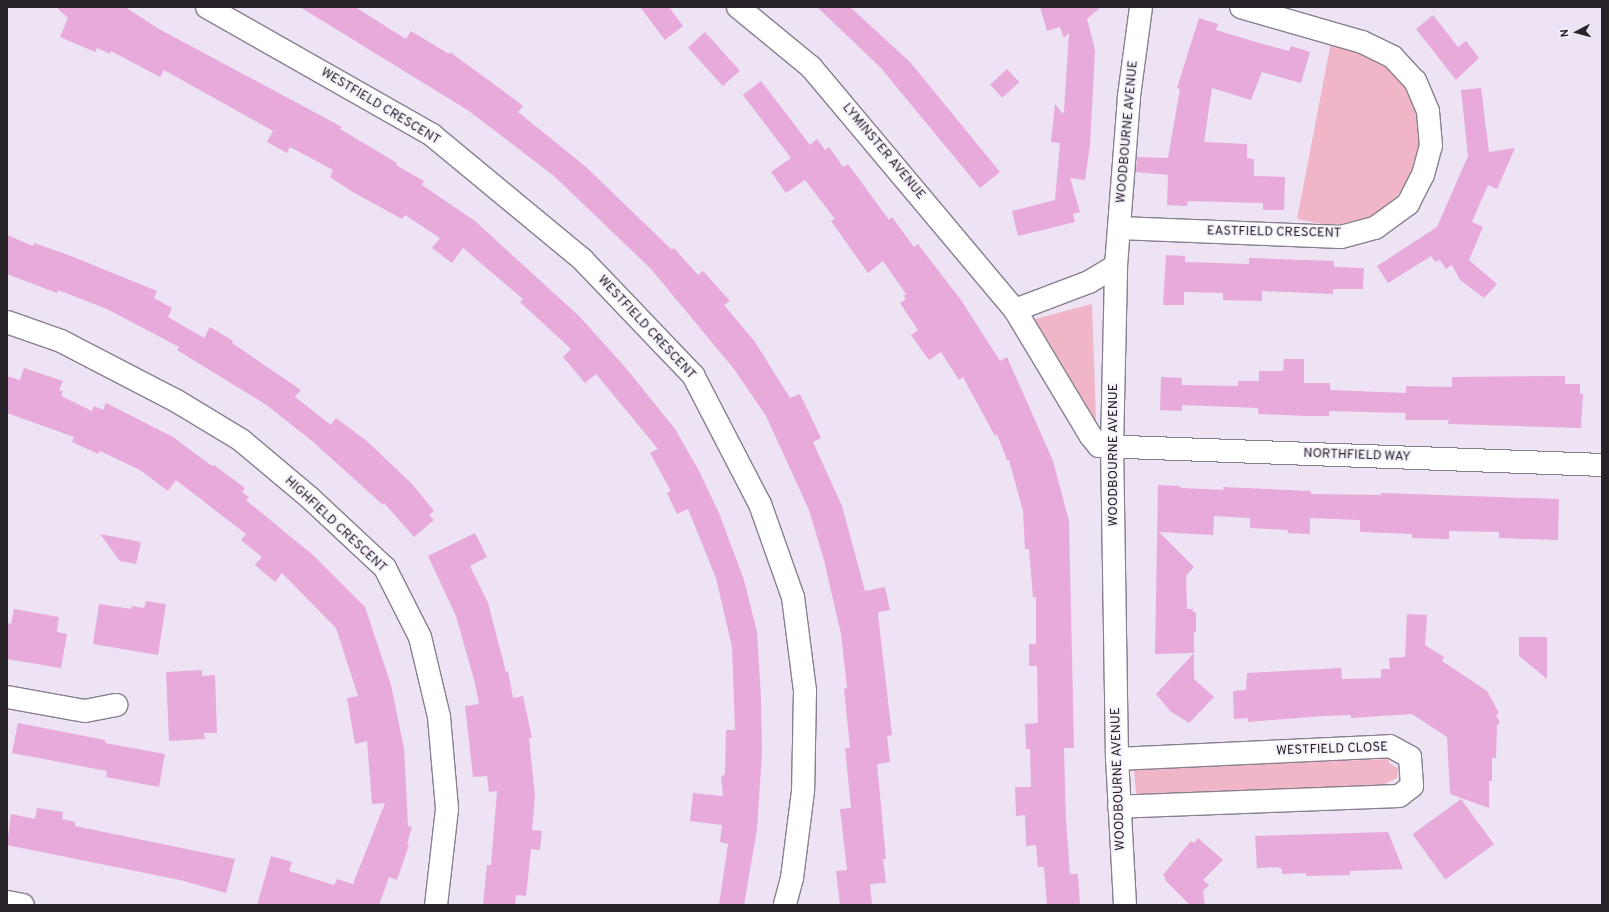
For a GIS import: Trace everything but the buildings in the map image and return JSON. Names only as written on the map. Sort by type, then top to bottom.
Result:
[{"type":"street","name":"WESTFIELD CRESCENT","points":[[208,7],[432,135],[582,258],[693,376],[760,504],[793,597],[805,691],[803,791],[792,878],[785,905]]},
{"type":"street","name":"LYMINSTER AVENUE","points":[[738,7],[811,66],[1014,310],[1090,436],[1099,446],[1112,448]]},
{"type":"street","name":"WOODBOURNE AVENUE","points":[[1124,905],[1117,759],[1112,448],[1116,266],[1129,96],[1141,7]]},
{"type":"street","name":"EASTFIELD CRESCENT","points":[[1119,228],[1340,237],[1375,228],[1408,204],[1424,175],[1431,146],[1428,111],[1415,81],[1393,57],[1362,42],[1241,7]]},
{"type":"street","points":[[1014,310],[1089,282],[1116,266]]},
{"type":"street","name":"HIGHFIELD CRESCENT","points":[[7,322],[61,341],[175,400],[241,440],[310,498],[385,568],[420,637],[439,717],[447,809],[436,905]]},
{"type":"street","name":"NORTHFIELD WAY","points":[[1112,448],[1602,465]]},
{"type":"street","points":[[7,697],[85,711],[116,705]]},
{"type":"street","name":"WESTFIELD CLOSE","points":[[1117,759],[1390,746],[1410,757],[1412,786],[1399,796],[1119,807]]},
{"type":"street","points":[[7,902],[23,905]]},
{"type":"shaded area","points":[[1331,42],[1359,50],[1383,62],[1407,87],[1419,115],[1421,132],[1416,165],[1409,181],[1392,202],[1369,217],[1332,226],[1297,219]]},
{"type":"shaded area","points":[[1092,304],[1096,421],[1035,319]]},
{"type":"shaded area","points":[[1389,759],[1389,763],[1399,769],[1397,778],[1380,786],[1136,794],[1134,769]]}]
